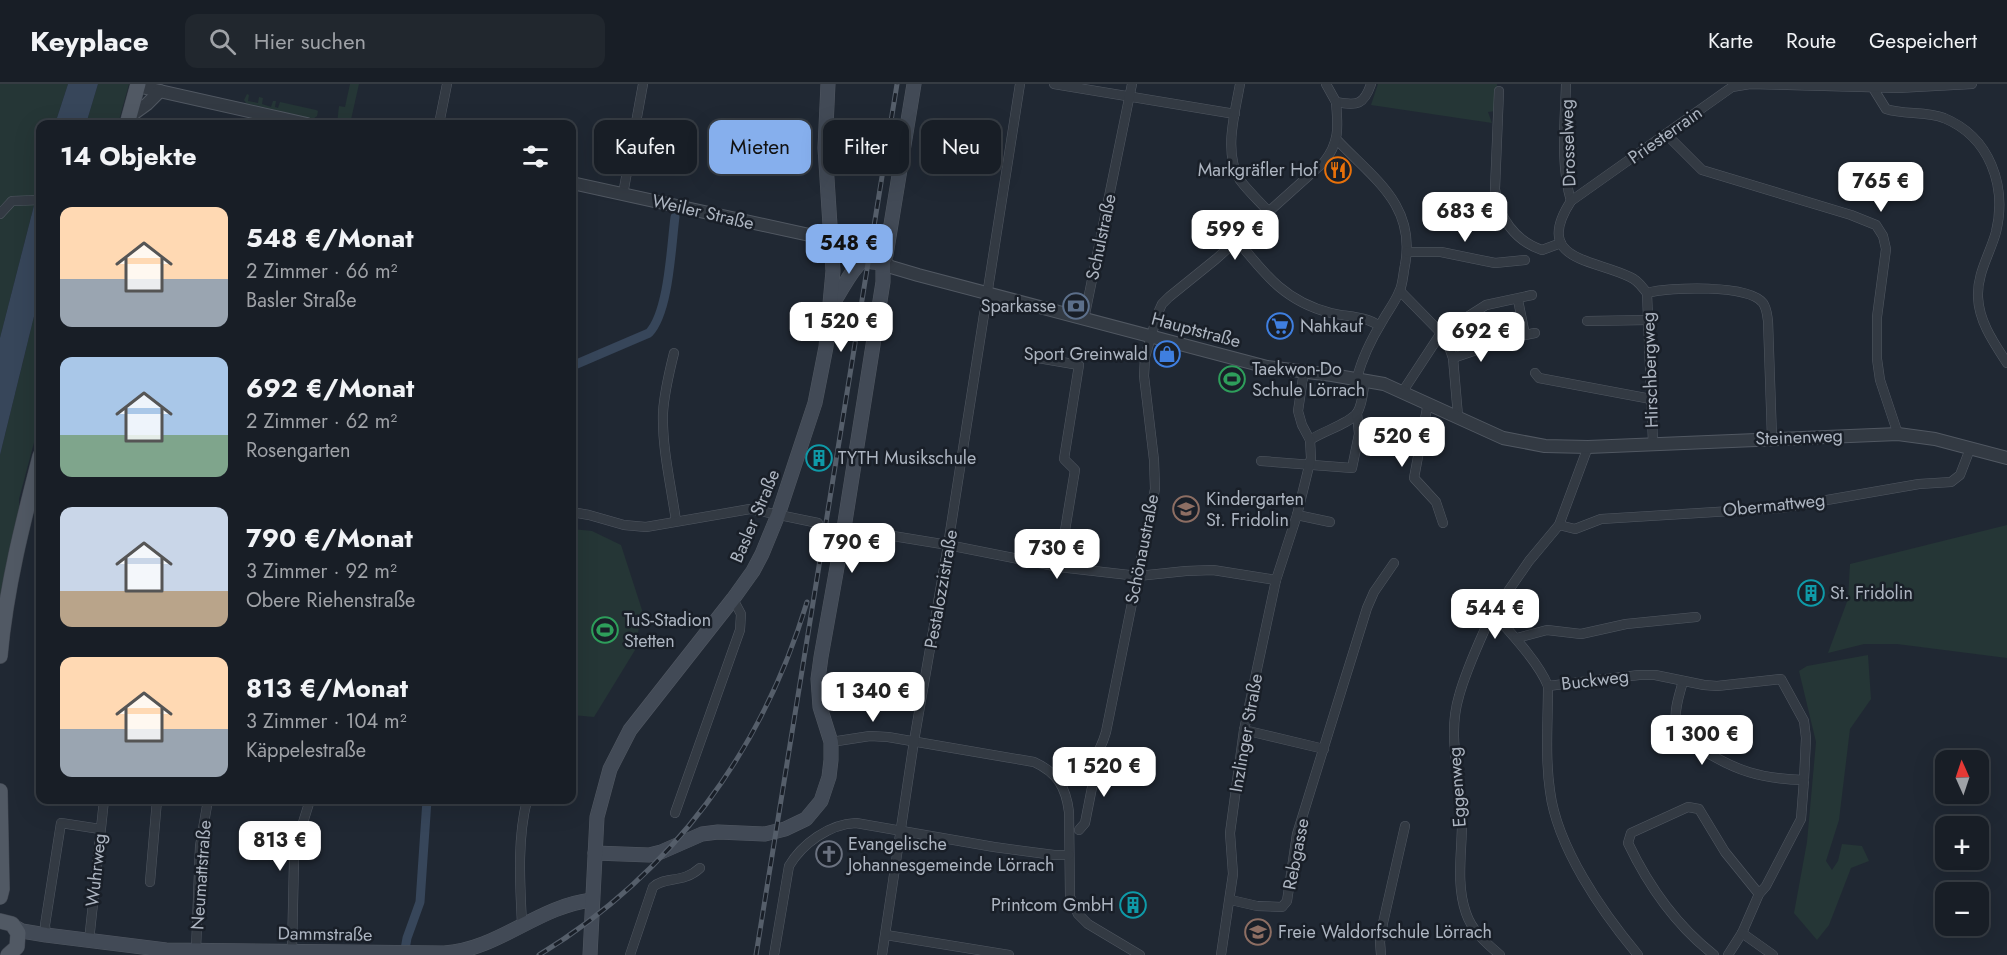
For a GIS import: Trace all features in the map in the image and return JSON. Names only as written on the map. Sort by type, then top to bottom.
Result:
[{"type":"main road","name":"Basler Straße","points":[[590,955],[595,853],[600,801],[606,779],[622,744],[658,694],[734,599],[762,554],[778,515],[815,403],[826,347],[833,271],[825,148],[828,84]]},
{"type":"main road","points":[[595,853],[649,855],[708,832],[755,835],[785,829],[806,819],[821,801],[829,777],[831,742],[820,707],[818,679],[883,282],[883,261],[886,255],[914,84]]},
{"type":"main road","points":[[128,120],[137,85]]},
{"type":"main road","name":"Hauptstraße","points":[[832,243],[863,260],[878,263],[883,261]]},
{"type":"main road","points":[[831,306],[843,290],[854,268],[863,260]]},
{"type":"main road","points":[[0,656],[12,572],[36,473]]},
{"type":"main road","points":[[0,791],[1,893],[9,924],[19,937],[11,953]]},
{"type":"main road","name":"Dammstraße","points":[[9,924],[22,931],[152,949],[416,953],[464,951],[479,946],[554,908],[573,902],[592,900]]},
{"type":"main road","points":[[11,953],[46,935]]},
{"type":"street","points":[[440,120],[447,84]]},
{"type":"street","points":[[622,194],[643,84]]},
{"type":"street","name":"Pestalozzistraße","points":[[882,955],[914,741],[948,545],[1020,84]]},
{"type":"street","points":[[1054,84],[1235,114]]},
{"type":"street","name":"Schulstraße","points":[[1084,319],[1132,84]]},
{"type":"street","points":[[1240,84],[1232,148],[1234,166],[1240,179],[1268,211]]},
{"type":"street","points":[[1261,461],[1352,468],[1359,434],[1357,413],[1363,359],[1400,291],[1407,252],[1405,224],[1397,206],[1386,189],[1337,140],[1336,102],[1326,84]]},
{"type":"street","points":[[1336,102],[1357,104],[1366,98],[1371,84]]},
{"type":"street","name":"Drosselweg","points":[[1566,84],[1564,141],[1566,185],[1571,201]]},
{"type":"street","name":"Priesterrain","points":[[1571,201],[1732,87],[1750,84],[1873,86],[1972,84]]},
{"type":"street","points":[[137,85],[290,120]]},
{"type":"street","points":[[1873,86],[1886,108],[1925,112],[1944,118],[1962,127],[1989,157],[1999,184],[2000,213],[1996,234],[1979,280],[1978,297],[1986,328],[2007,363]]},
{"type":"street","points":[[129,120],[165,90]]},
{"type":"street","points":[[1499,91],[1495,163],[1497,203],[1502,215],[1515,233],[1532,247],[1542,250],[1561,243],[1559,233],[1562,215],[1571,201]]},
{"type":"street","points":[[1666,134],[1702,170],[1851,215],[1876,225],[1883,236],[1886,249],[1877,317],[1877,360],[1880,380],[1898,434]]},
{"type":"street","name":"Schönaustraße","points":[[1079,830],[1085,823],[1097,762],[1095,758],[1106,732],[1155,489],[1154,460],[1144,376],[1145,357],[1162,304],[1324,162],[1333,152],[1337,140]]},
{"type":"street","name":"Weiler Straße","points":[[576,184],[814,236],[832,243]]},
{"type":"street","points":[[0,214],[12,201],[36,200]]},
{"type":"street","points":[[1237,240],[1280,289],[1297,301],[1334,314],[1371,320],[1379,326]]},
{"type":"street","name":"Hirschbergweg","points":[[1561,243],[1572,256],[1630,277],[1640,283],[1647,293],[1653,443]]},
{"type":"street","points":[[1407,252],[1441,252],[1495,263],[1525,260]]},
{"type":"street","name":"Hauptstraße","points":[[883,261],[891,267],[988,294],[1267,367],[1361,379],[1403,391],[1503,438],[1522,443],[1588,447]]},
{"type":"street","points":[[1647,293],[1661,289],[1686,288],[1730,291],[1743,293],[1762,302],[1768,321],[1772,438]]},
{"type":"street","points":[[1400,291],[1442,334],[1453,358],[1458,416]]},
{"type":"street","points":[[1403,391],[1442,334],[1486,305],[1518,300],[1532,295]]},
{"type":"street","points":[[1518,300],[1525,335],[1535,333]]},
{"type":"street","points":[[1587,321],[1649,320]]},
{"type":"street","points":[[1453,358],[1500,342]]},
{"type":"street","points":[[674,353],[666,385],[663,439],[676,521]]},
{"type":"street","points":[[1038,358],[1079,365],[1064,459],[1076,470],[1059,567]]},
{"type":"street","name":"Inzlinger Straße","points":[[1221,955],[1233,874],[1230,833],[1244,730],[1276,580],[1297,515],[1309,465],[1310,440],[1298,411],[1304,371]]},
{"type":"street","points":[[1535,373],[1539,378],[1651,399]]},
{"type":"street","points":[[1428,403],[1413,478],[1436,502],[1443,523]]},
{"type":"street","points":[[1310,440],[1357,413]]},
{"type":"street","name":"Steinenweg","points":[[1588,447],[1898,434],[1935,439],[2007,458]]},
{"type":"street","points":[[1493,613],[1529,561],[1559,525],[1588,447]]},
{"type":"street","name":"Obermattweg","points":[[1559,525],[1575,529],[1601,519],[1781,508],[1919,484],[1952,482],[1960,476],[1970,449]]},
{"type":"street","points":[[576,513],[646,527],[750,509],[818,523]]},
{"type":"street","points":[[1297,515],[1330,522]]},
{"type":"street","points":[[844,528],[948,545],[1059,567],[1138,576],[1212,570],[1276,580]]},
{"type":"street","name":"Rebgasse","points":[[1230,900],[1257,906],[1282,907],[1287,901],[1297,834],[1367,608],[1374,592],[1394,562]]},
{"type":"street","points":[[675,813],[740,630],[741,614],[734,599]]},
{"type":"street","name":"Buckweg","points":[[1493,613],[1516,638],[1548,686],[1639,675],[1655,675],[1717,686],[1781,679],[1804,722],[1806,738],[1804,780]]},
{"type":"street","name":"Eggenweg","points":[[1493,613],[1488,620],[1459,696],[1454,722],[1453,747],[1462,813],[1459,886],[1467,915],[1475,930],[1500,955]]},
{"type":"street","points":[[1516,638],[1547,630],[1581,634],[1626,624],[1696,617]]},
{"type":"street","points":[[1683,681],[1676,723],[1687,738],[1715,758],[1738,770],[1770,778],[1804,780],[1801,819],[1766,886],[1759,894],[1742,933],[1728,955]]},
{"type":"street","points":[[1548,686],[1550,791],[1558,828],[1590,890],[1618,932],[1638,955]]},
{"type":"street","points":[[1244,730],[1324,749]]},
{"type":"street","points":[[831,742],[870,736],[914,741],[1034,762],[1046,767],[1059,779],[1065,789],[1070,812],[1070,897],[1078,914],[1088,924],[1140,955]]},
{"type":"street","points":[[1059,779],[1095,758]]},
{"type":"street","name":"Wuhrweg","points":[[89,941],[103,804]]},
{"type":"street","points":[[150,882],[157,804]]},
{"type":"street","name":"Neumattstraße","points":[[196,950],[200,846],[207,804]]},
{"type":"street","points":[[292,951],[294,860],[309,804]]},
{"type":"street","points":[[522,924],[520,849],[526,804]]},
{"type":"street","points":[[1714,955],[1702,946],[1671,912],[1651,885],[1628,843],[1631,833],[1678,810],[1693,806],[1699,809],[1725,852],[1759,894]]},
{"type":"street","points":[[46,935],[45,925],[61,823],[100,829]]},
{"type":"street","points":[[774,955],[789,866],[796,855],[809,843],[839,825],[856,823],[1004,848],[1069,855]]},
{"type":"street","points":[[1381,955],[1380,942],[1383,923],[1406,826]]},
{"type":"street","points":[[630,955],[653,887],[658,882],[675,881],[690,876],[700,868]]},
{"type":"street","points":[[1742,933],[1773,955]]},
{"type":"street","points":[[886,935],[1009,955]]},
{"type":"shaded area","points":[[0,84],[68,84],[56,120],[36,120],[36,198],[0,338]]},
{"type":"shaded area","points":[[98,84],[129,84],[119,120],[87,120]]},
{"type":"shaded area","points":[[350,84],[359,84],[351,120],[337,120],[339,106],[345,107]]},
{"type":"shaded area","points":[[1378,84],[1497,84],[1496,111],[1488,112],[1492,123],[1371,105]]},
{"type":"shaded area","points":[[247,94],[249,95],[248,101],[258,103],[259,97],[263,98],[262,104],[271,107],[273,101],[276,101],[275,107],[278,108],[280,102],[316,110],[318,111],[317,116],[313,119],[246,103],[244,100]]},
{"type":"shaded area","points":[[36,308],[36,435],[19,499],[19,514],[0,605],[0,455]]},
{"type":"shaded area","points":[[2007,525],[2007,658],[1897,644],[1864,644],[1828,653],[1848,599],[1850,564]]},
{"type":"shaded area","name":"TuS-Stadion Stetten","points":[[576,529],[592,531],[621,545],[642,610],[635,650],[594,717],[576,715]]},
{"type":"shaded area","points":[[1868,655],[1871,699],[1850,729],[1839,820],[1826,861],[1832,870],[1838,861],[1842,844],[1862,846],[1869,861],[1851,868],[1829,925],[1817,940],[1794,913],[1807,842],[1816,742],[1799,671],[1807,666]]},
{"type":"water","points":[[68,84],[98,84],[87,120],[56,120]]},
{"type":"water","points":[[36,198],[36,308],[0,455],[0,338]]},
{"type":"waterway","points":[[576,364],[649,333],[656,323],[665,295],[675,217]]},
{"type":"waterway","points":[[404,955],[407,938],[420,902],[427,804]]},
{"type":"railway","points":[[756,955],[897,84]]},
{"type":"railway","points":[[539,955],[587,922],[631,886],[671,847],[706,804],[738,758],[765,708],[788,657],[807,602]]},
{"type":"place","name":"Markgräfler Hof","points":[[1338,170]]},
{"type":"place","name":"Sparkasse","points":[[1076,306]]},
{"type":"place","name":"Nahkauf","points":[[1280,326]]},
{"type":"place","name":"Sport Greinwald","points":[[1167,354]]},
{"type":"place","name":"Taekwon-Do Schule Lörrach","points":[[1232,379]]},
{"type":"place","name":"TYTH Musikschule","points":[[819,458]]},
{"type":"place","name":"Kindergarten St. Fridolin","points":[[1186,509]]},
{"type":"place","name":"St. Fridolin","points":[[1811,593]]},
{"type":"place","name":"TuS-Stadion Stetten","points":[[605,630]]},
{"type":"place","name":"Evangelische Johannesgemeinde Lörrach","points":[[829,854]]},
{"type":"place","name":"Printcom GmbH","points":[[1133,905]]},
{"type":"place","name":"Freie Waldorfschule Lörrach","points":[[1258,932]]}]
